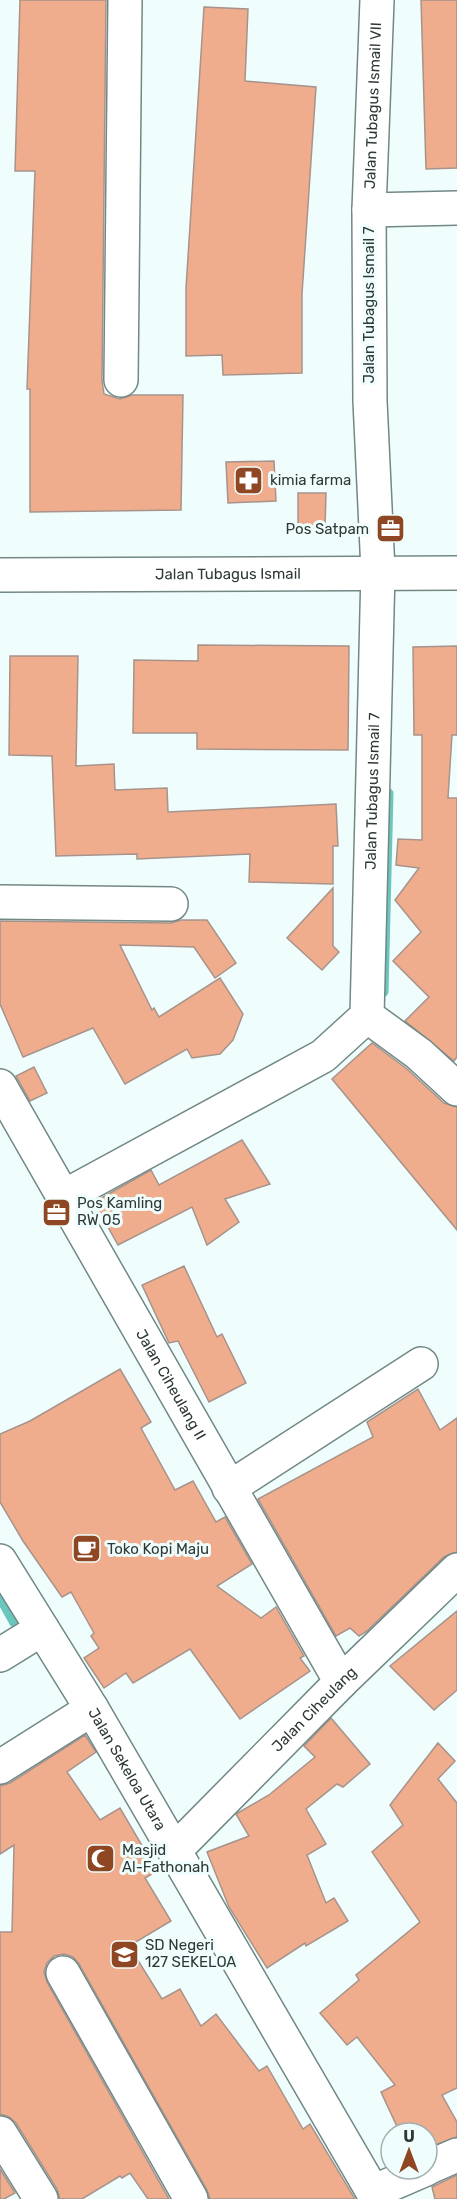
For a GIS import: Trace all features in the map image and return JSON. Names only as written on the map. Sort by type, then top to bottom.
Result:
[{"type":"street","points":[[121,380],[126,0]]},
{"type":"street","name":"Jalan Tubagus Ismail VII","points":[[369,210],[377,0]]},
{"type":"street","points":[[369,210],[457,208]]},
{"type":"street","name":"Jalan Tubagus Ismail 7","points":[[367,1016],[378,571],[370,401],[369,210]]},
{"type":"street","name":"Jalan Tubagus Ismail","points":[[0,575],[378,571],[457,573]]},
{"type":"street","points":[[0,902],[171,904]]},
{"type":"street","points":[[63,1197],[323,1056],[367,1016],[454,1079]]},
{"type":"street","name":"Jalan Ciheulang II","points":[[0,1086],[340,1682]]},
{"type":"street","points":[[229,1488],[421,1364]]},
{"type":"street","name":"Jalan Sekeloa Utara","points":[[0,1561],[92,1709],[375,2195]]},
{"type":"street","name":"Jalan Ciheulang","points":[[175,1850],[340,1682],[457,1570]]},
{"type":"street","points":[[0,1655],[42,1629]]},
{"type":"street","points":[[0,1767],[92,1709]]},
{"type":"street","points":[[63,1973],[191,2199]]},
{"type":"street","points":[[2,2138],[29,2195]]},
{"type":"street","points":[[439,2163],[457,2155]]},
{"type":"street","points":[[375,2195],[402,2181]]},
{"type":"building","points":[[20,0],[106,0],[102,380],[104,394],[120,399],[132,395],[183,395],[181,510],[30,512],[30,389],[27,389],[35,171],[15,171]]},
{"type":"building","points":[[421,0],[457,0],[457,168],[426,169]]},
{"type":"building","points":[[204,7],[248,9],[245,81],[316,87],[302,294],[302,373],[223,375],[222,355],[186,356],[186,288]]},
{"type":"building","points":[[274,461],[276,501],[228,503],[226,462]]},
{"type":"building","points":[[298,493],[326,493],[325,528],[298,528]]},
{"type":"building","points":[[198,645],[349,646],[348,750],[197,749],[197,733],[133,733],[134,660],[198,661]]},
{"type":"building","points":[[457,646],[457,735],[452,735],[448,798],[457,798],[457,1057],[454,1061],[405,1021],[429,997],[393,961],[421,932],[395,900],[419,868],[396,865],[398,839],[422,840],[422,735],[414,735],[413,647]]},
{"type":"building","points":[[10,656],[78,656],[76,766],[114,764],[115,790],[167,788],[168,812],[336,804],[338,846],[333,846],[333,884],[249,882],[250,854],[137,859],[137,854],[56,856],[52,756],[9,755]]},
{"type":"building","points":[[333,888],[333,946],[339,952],[322,970],[287,938]]},
{"type":"building","points":[[181,920],[207,920],[236,963],[215,978],[194,947],[120,945],[152,1010],[154,1008],[159,1017],[220,978],[243,1014],[233,1040],[220,1054],[192,1058],[187,1049],[125,1084],[93,1028],[23,1057],[0,1004],[0,921],[171,923]]},
{"type":"building","points":[[372,1043],[407,1069],[444,1103],[457,1107],[457,1230],[332,1079]]},
{"type":"building","points":[[34,1067],[47,1093],[30,1101],[16,1076]]},
{"type":"building","points":[[242,1140],[270,1184],[225,1199],[239,1222],[207,1245],[192,1207],[118,1245],[94,1202],[151,1170],[159,1185]]},
{"type":"building","points":[[184,1266],[217,1337],[222,1334],[246,1383],[209,1402],[178,1341],[169,1343],[142,1285]]},
{"type":"building","points":[[120,1369],[151,1422],[141,1428],[175,1490],[193,1481],[216,1522],[225,1517],[252,1564],[217,1586],[261,1618],[276,1607],[304,1656],[300,1658],[310,1671],[240,1719],[190,1649],[133,1683],[126,1673],[104,1688],[84,1658],[99,1648],[91,1636],[94,1633],[71,1592],[62,1597],[23,1541],[0,1502],[0,1434],[30,1421]]},
{"type":"building","points":[[418,1389],[440,1430],[457,1418],[457,1552],[444,1557],[367,1631],[359,1636],[350,1628],[336,1636],[258,1499],[373,1437],[367,1422]]},
{"type":"building","points":[[457,1611],[457,1690],[434,1710],[390,1666]]},
{"type":"building","points":[[331,1718],[370,1764],[343,1787],[337,1784],[306,1809],[326,1844],[307,1855],[326,1903],[334,1898],[348,1921],[306,1946],[305,1943],[267,1968],[229,1907],[207,1852],[249,1836],[236,1814],[269,1795],[315,1757],[304,1746]]},
{"type":"building","points":[[85,1735],[96,1752],[67,1772],[100,1820],[120,1808],[157,1871],[145,1878],[171,1921],[129,1946],[162,1999],[180,1989],[201,2026],[216,2014],[259,2071],[267,2066],[303,2129],[310,2124],[355,2199],[210,2199],[79,1964],[73,1957],[64,1954],[54,1956],[47,1963],[44,1972],[47,1982],[169,2199],[148,2199],[130,2173],[122,2178],[120,2176],[82,2199],[60,2199],[57,2189],[16,2123],[0,2114],[0,1932],[12,1932],[14,1845],[0,1854],[0,1786],[10,1783]]},
{"type":"building","points":[[438,1743],[455,1761],[438,1779],[457,1803],[457,2088],[442,2095],[457,2122],[457,2137],[439,2144],[439,2121],[394,2121],[381,2092],[395,2085],[357,2037],[347,2045],[320,2013],[359,1980],[356,1975],[420,1922],[372,1852],[403,1825],[390,1805]]},
{"type":"building","points":[[0,2169],[15,2193],[4,2199],[0,2199]]},
{"type":"building","points":[[457,2175],[457,2199],[435,2199],[432,2187]]},
{"type":"waterway","points":[[384,992],[389,793]]},
{"type":"waterway","points":[[0,1598],[14,1623]]},
{"type":"place","name":"kimia farma","points":[[249,480]]},
{"type":"place","name":"Pos Satpam","points":[[390,529]]},
{"type":"place","name":"Pos Kamling RW 05","points":[[56,1212]]},
{"type":"place","name":"Toko Kopi Maju","points":[[86,1549]]},
{"type":"place","name":"Masjid Al-Fathonah","points":[[101,1859]]},
{"type":"place","name":"SD Negeri 127 SEKELOA","points":[[124,1954]]}]
